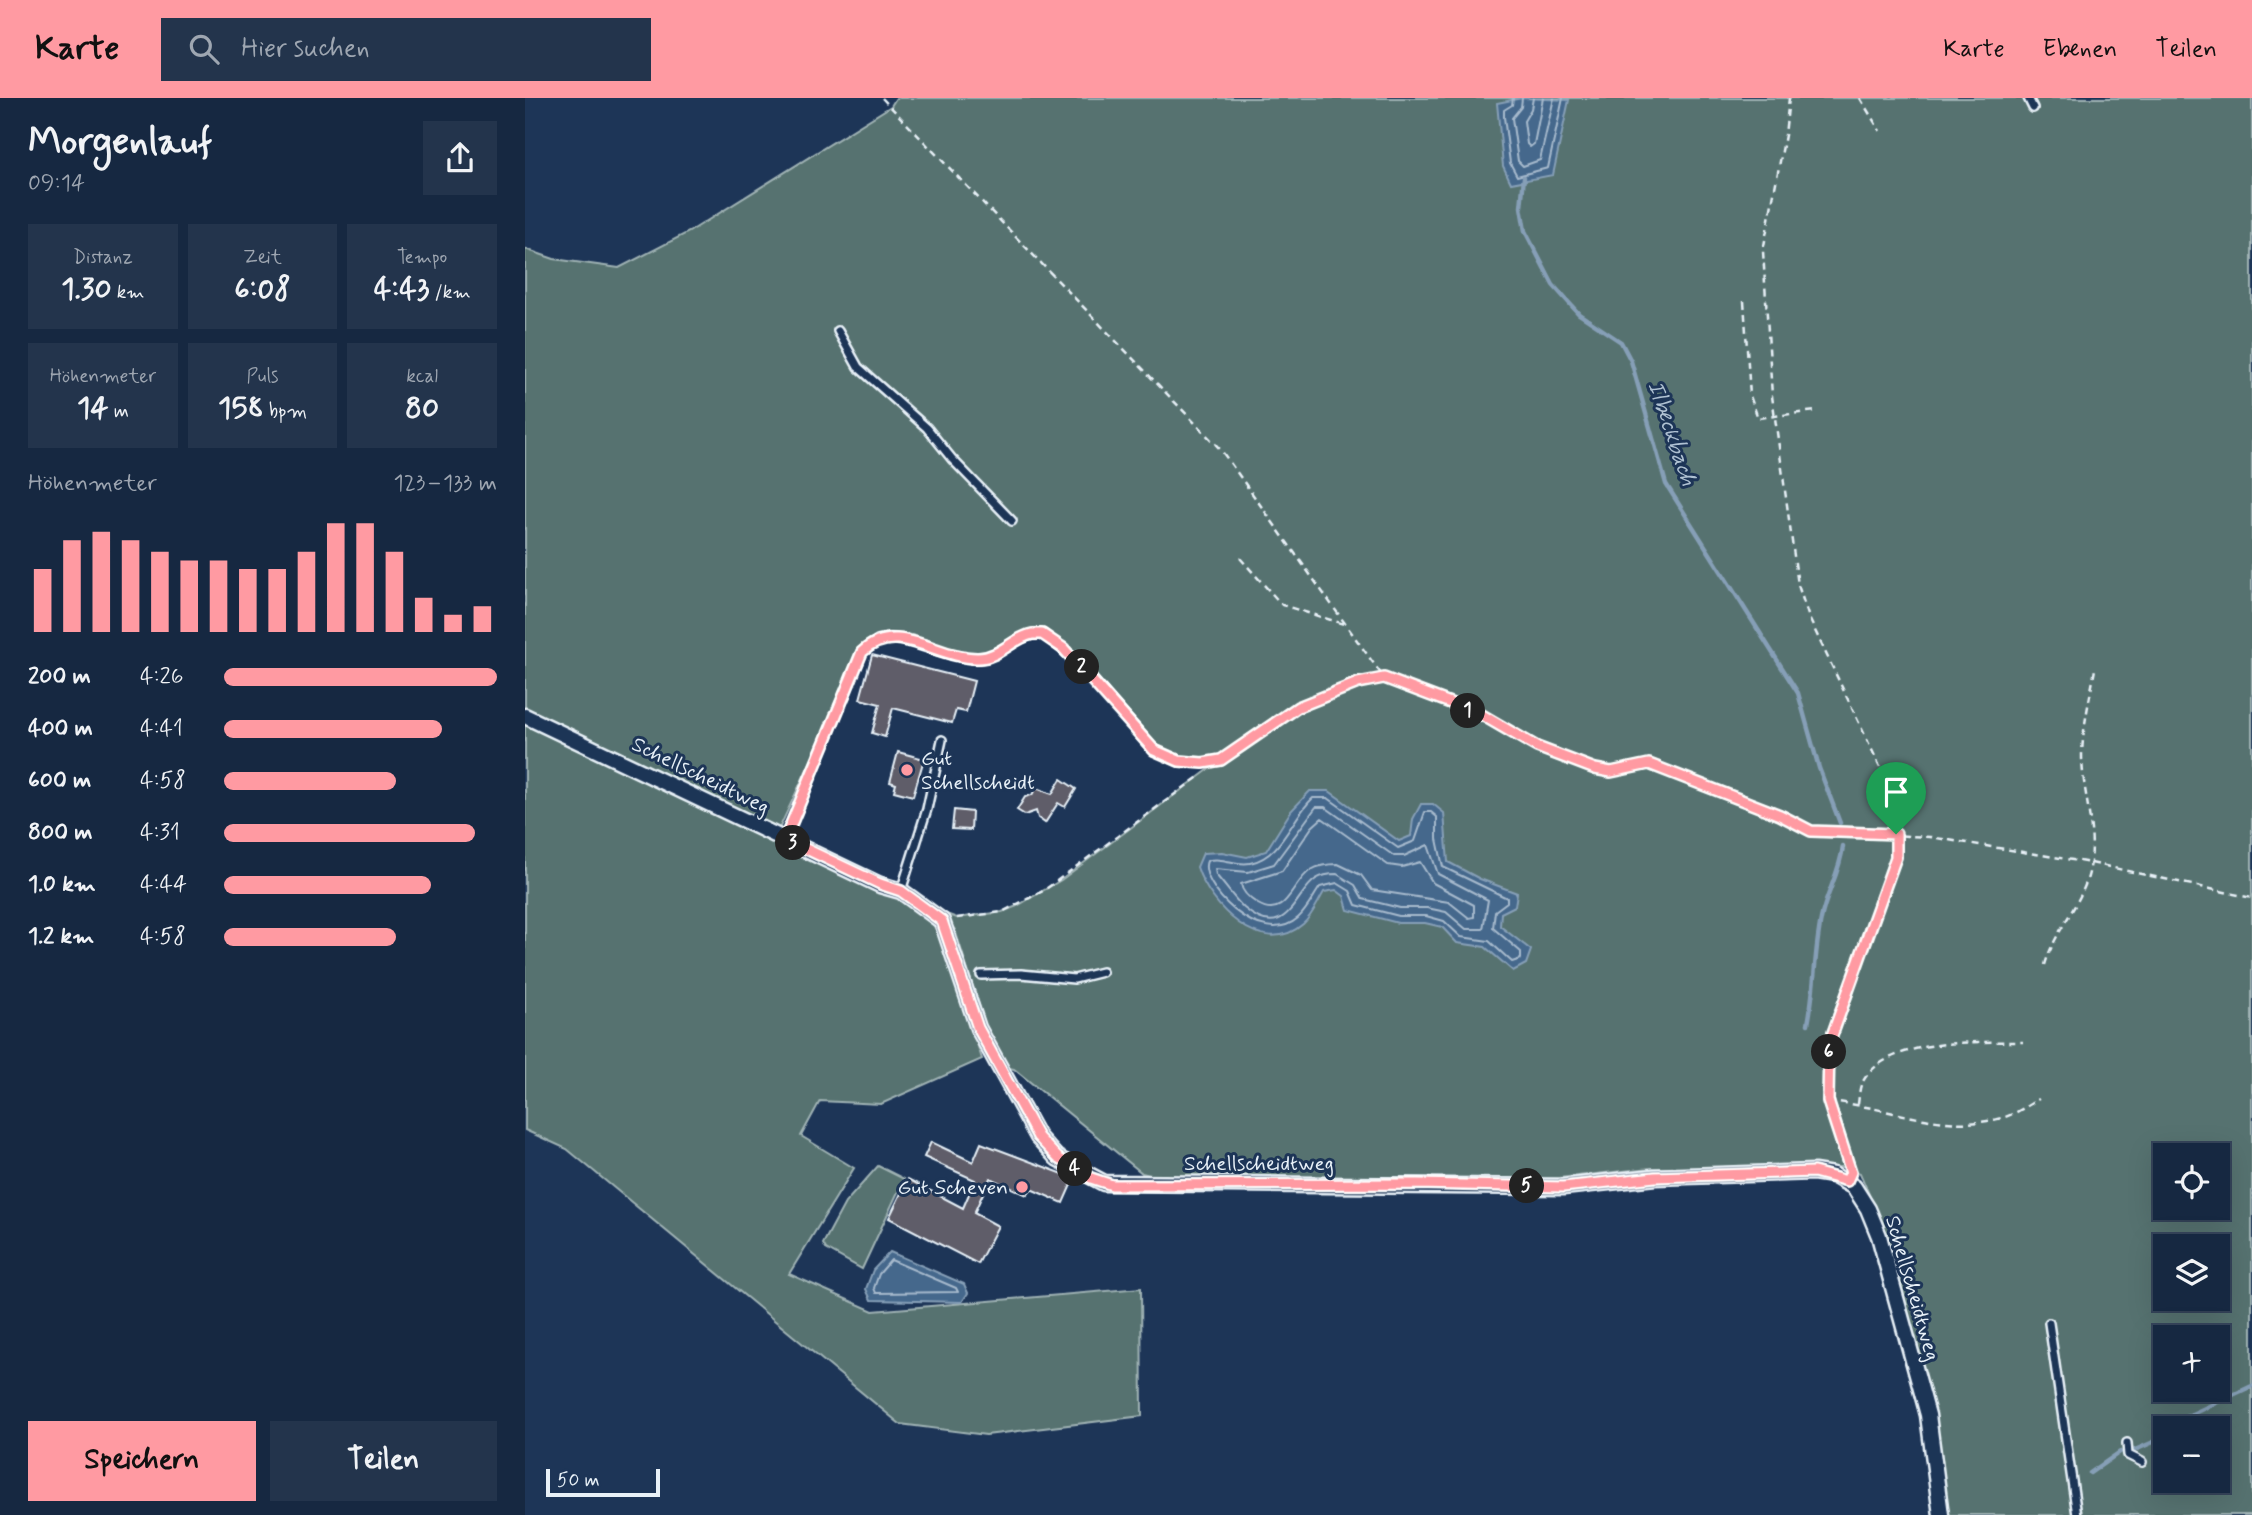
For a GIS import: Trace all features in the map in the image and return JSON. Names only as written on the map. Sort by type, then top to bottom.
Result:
[{"type":"street","name":"Schellscheidtweg","points":[[525,716],[880,884],[901,891],[942,921],[978,1028],[1038,1137],[1058,1158],[1104,1183],[1563,1187],[1655,1177],[1814,1172],[1847,1181],[1854,1186],[1868,1209],[1882,1249],[1928,1415],[1941,1515]]},
{"type":"lane","points":[[2028,98],[2033,108]]},
{"type":"lane","points":[[838,331],[858,367],[927,428],[952,459],[1012,521]]},
{"type":"lane","points":[[785,839],[862,652],[877,640],[890,638],[979,659],[999,652],[1022,636],[1042,634],[1076,660],[1154,750],[1179,761],[1203,763],[1221,760]]},
{"type":"lane","points":[[901,891],[927,809],[942,740]]},
{"type":"lane","points":[[981,975],[1021,974],[1075,979],[1102,972]]},
{"type":"lane","points":[[2049,1323],[2077,1515]]},
{"type":"lane","points":[[2127,1443],[2128,1455],[2142,1462]]},
{"type":"path","points":[[881,98],[1221,450],[1384,678],[1482,715],[1537,747],[1595,769],[1611,772],[1649,764],[1780,815],[1811,831],[1896,834],[2091,863],[2252,898]]},
{"type":"path","points":[[1789,98],[1763,251],[1775,416],[1798,584],[1809,618],[1892,792],[1896,834],[1896,857],[1829,1044],[1828,1101],[1851,1172],[1847,1181]]},
{"type":"path","points":[[1860,98],[1880,131]]},
{"type":"path","points":[[1744,300],[1750,396],[1758,418],[1816,411]]},
{"type":"path","points":[[1240,558],[1282,605],[1347,625]]},
{"type":"path","points":[[2045,965],[2091,863],[2091,824],[2082,756],[2085,713],[2095,669]]},
{"type":"path","points":[[942,921],[1002,912],[1017,906],[1062,880],[1221,760],[1298,707],[1358,683],[1384,678]]},
{"type":"path","points":[[1858,1104],[1862,1082],[1876,1068],[1910,1049],[1937,1045],[2023,1042]]},
{"type":"path","points":[[1828,1101],[1858,1104],[1926,1121],[1981,1122],[2007,1116],[2039,1099]]},
{"type":"green space","points":[[896,98],[2252,98],[2252,1515],[1949,1515],[1932,1410],[1877,1213],[1860,1173],[1845,1167],[1651,1168],[1559,1178],[1165,1179],[1142,1173],[1014,1069],[1004,1067],[985,1024],[955,930],[941,912],[957,918],[1002,912],[1017,906],[1061,880],[1220,761],[1179,761],[1154,750],[1076,660],[1043,634],[1032,634],[979,659],[890,638],[862,652],[779,829],[525,711],[525,249],[554,259],[619,268],[689,232],[891,106]]},
{"type":"green space","points":[[525,722],[772,842],[900,897],[926,912],[946,948],[982,1059],[881,1104],[820,1101],[801,1136],[854,1168],[789,1274],[873,1311],[1141,1288],[1142,1416],[986,1435],[900,1424],[567,1149],[525,1130]]},
{"type":"green space","points":[[878,1166],[904,1179],[862,1269],[826,1249],[823,1244],[845,1203]]},
{"type":"water","points":[[1522,98],[1569,100],[1553,175],[1511,183],[1503,166],[1497,103]]},
{"type":"water","points":[[1310,791],[1329,791],[1399,841],[1411,836],[1413,819],[1421,804],[1433,804],[1444,813],[1448,862],[1480,879],[1517,893],[1515,906],[1501,913],[1500,926],[1531,950],[1526,964],[1513,971],[1485,947],[1457,943],[1442,927],[1425,923],[1398,923],[1348,910],[1344,896],[1336,890],[1324,892],[1306,921],[1287,933],[1271,936],[1255,932],[1239,923],[1225,911],[1203,882],[1197,867],[1203,853],[1222,852],[1247,857],[1266,851],[1291,811]]},
{"type":"water","points":[[890,1252],[964,1284],[968,1293],[962,1302],[871,1300],[866,1289],[873,1270]]},
{"type":"building","points":[[872,655],[974,681],[966,712],[956,710],[952,723],[893,708],[885,737],[872,733],[880,704],[860,699]]},
{"type":"building","name":"Gut Schellscheidt","points":[[898,752],[924,759],[913,796],[894,791],[896,784],[890,782]]},
{"type":"building","points":[[1061,779],[1076,789],[1065,807],[1058,803],[1045,823],[1038,818],[1036,811],[1025,815],[1017,810],[1025,797],[1032,795],[1036,788],[1052,794]]},
{"type":"building","points":[[954,810],[972,812],[971,830],[952,829]]},
{"type":"building","points":[[931,1142],[973,1162],[981,1143],[1074,1178],[1063,1203],[1031,1189],[1027,1195],[990,1178],[974,1213],[998,1226],[978,1264],[889,1218],[908,1179],[963,1208],[975,1180],[924,1157]]},
{"type":"waterway","name":"Ilbeckbach","points":[[1524,177],[1521,207],[1525,231],[1553,285],[1579,314],[1621,342],[1631,361],[1666,484],[1798,693],[1819,768],[1840,823]]},
{"type":"waterway","name":"Ilbeckbach","points":[[1808,1024],[1821,919],[1843,846]]},
{"type":"waterway","points":[[2188,1416],[2252,1386]]},
{"type":"waterway","points":[[2135,1450],[2153,1442]]},
{"type":"waterway","points":[[2090,1473],[2120,1452]]},
{"type":"place","name":"Gut Schellscheidt","points":[[907,770]]},
{"type":"place","name":"Gut Scheven","points":[[1022,1187]]},
{"type":"route","points":[[1032,634],[1042,634],[1063,648],[1145,742],[1166,757],[1179,761],[1203,763],[1221,760],[1298,707],[1322,695],[1384,678],[1482,715],[1537,747],[1595,769],[1611,772],[1649,764],[1780,815],[1811,831],[1833,834],[1896,834],[1896,857],[1829,1044],[1828,1101],[1851,1172],[1847,1181],[1833,1175],[1814,1172],[1786,1172],[1655,1177],[1563,1187],[1417,1184],[1112,1185],[1091,1178],[1058,1158],[1038,1137],[978,1028],[942,921],[901,891],[880,884],[785,839],[862,652],[869,646],[877,640],[890,638],[979,659],[999,652],[1022,636],[1032,634]]}]
